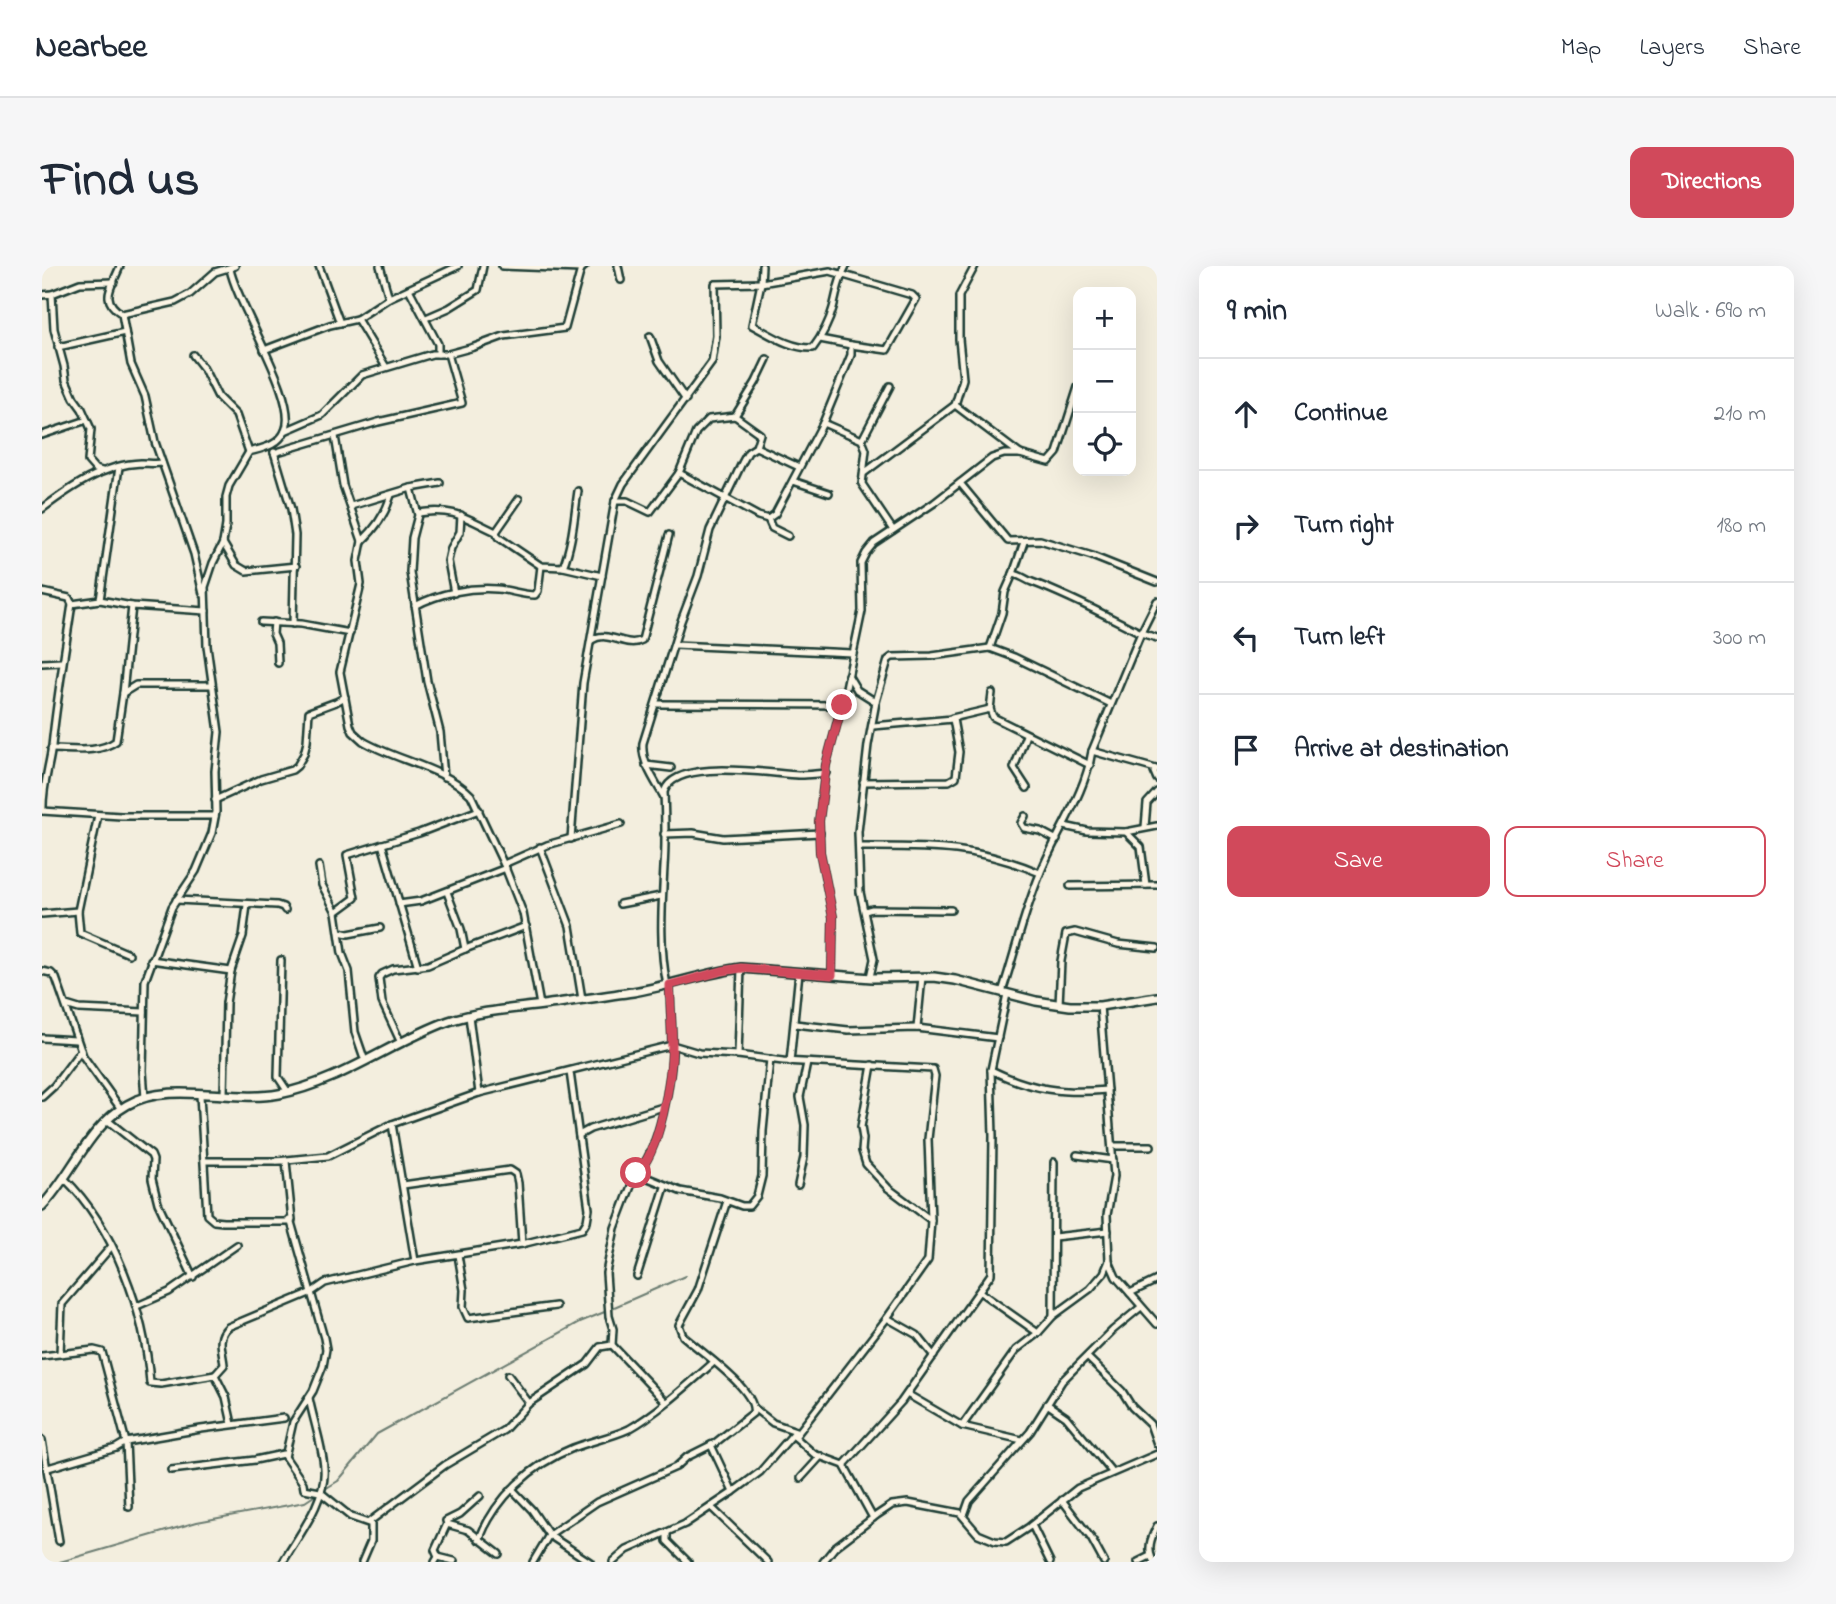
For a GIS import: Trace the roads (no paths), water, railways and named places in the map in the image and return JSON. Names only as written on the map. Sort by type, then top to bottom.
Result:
[{"type":"street","points":[[120,266],[108,292],[113,308],[122,314],[175,302],[190,294],[215,272],[232,268],[235,289],[284,394],[288,412],[285,431],[273,450],[292,515],[296,566],[293,624]]},
{"type":"street","points":[[319,266],[340,324]]},
{"type":"street","points":[[380,266],[389,298]]},
{"type":"street","points":[[264,350],[357,319],[389,298],[445,268],[458,266]]},
{"type":"street","points":[[426,318],[449,309],[478,290],[483,266]]},
{"type":"street","points":[[285,431],[322,415],[362,375],[438,354],[448,354],[504,336],[565,328],[583,268],[502,266]]},
{"type":"street","points":[[618,266],[621,279]]},
{"type":"street","points":[[762,266],[752,325],[784,342],[806,348],[813,348],[820,339],[834,307],[841,274],[846,266]]},
{"type":"street","points":[[864,472],[956,405],[963,379],[959,296],[975,266]]},
{"type":"street","points":[[571,839],[583,683],[615,501],[623,484],[712,362],[716,336],[715,284],[761,283],[830,271],[912,295],[916,299],[887,350],[820,339]]},
{"type":"street","points":[[42,295],[80,283],[114,282]]},
{"type":"street","points":[[409,289],[438,344],[438,354]]},
{"type":"street","points":[[52,294],[53,322],[66,380],[91,429],[88,461],[95,469],[102,471]]},
{"type":"street","points":[[122,314],[131,364],[145,396],[155,442],[194,554],[204,597],[219,732],[212,833],[196,871],[176,900],[145,981],[145,1098]]},
{"type":"street","points":[[357,319],[386,367]]},
{"type":"street","points":[[58,347],[125,332]]},
{"type":"street","points":[[650,336],[659,361],[686,400]]},
{"type":"street","points":[[768,519],[775,514],[823,423],[851,355],[851,345]]},
{"type":"street","points":[[249,452],[273,450],[335,436],[378,422],[462,403],[448,354]]},
{"type":"street","points":[[193,355],[204,369],[218,397],[236,415],[249,452],[229,486],[223,543],[213,563],[204,597]]},
{"type":"street","points":[[735,416],[768,359]]},
{"type":"street","points":[[862,440],[890,386]]},
{"type":"street","points":[[832,975],[833,917],[826,887],[820,810],[862,611],[861,563],[874,543],[934,503],[992,458],[1004,454],[1020,454],[1049,462],[1057,453],[1073,403]]},
{"type":"street","points":[[956,405],[1020,454]]},
{"type":"street","points":[[615,501],[627,501],[650,512],[679,473],[696,432],[709,419],[735,416],[760,434],[756,447],[748,452],[742,463],[710,530],[705,556],[681,621],[643,743],[642,752],[646,765],[664,797]]},
{"type":"street","points":[[42,435],[87,420]]},
{"type":"street","points":[[823,423],[862,440],[866,450],[862,484],[893,530]]},
{"type":"street","points":[[335,436],[343,485],[362,541],[358,561],[361,584],[340,672],[350,725],[363,741],[444,778],[471,795],[505,866],[526,926],[540,1005]]},
{"type":"street","points":[[756,447],[799,467]]},
{"type":"street","points":[[42,509],[102,471],[141,463],[162,463]]},
{"type":"street","points":[[100,600],[119,467]]},
{"type":"street","points":[[679,473],[724,499],[768,519],[772,527],[788,536]]},
{"type":"street","points":[[793,481],[829,492]]},
{"type":"street","points":[[351,506],[411,488],[440,483]]},
{"type":"street","points":[[960,483],[1008,541],[1040,540],[1092,555],[1157,582]]},
{"type":"street","points":[[411,488],[418,513],[412,538],[410,572],[427,681],[440,732],[444,778]]},
{"type":"street","points":[[563,567],[571,546],[578,491]]},
{"type":"street","points":[[362,541],[372,532],[387,510],[391,495]]},
{"type":"street","points":[[496,533],[519,499]]},
{"type":"street","points":[[418,513],[437,510],[461,515],[496,533],[541,566],[563,567],[602,576]]},
{"type":"street","points":[[454,593],[448,561],[451,548],[460,532],[461,515]]},
{"type":"street","points":[[592,641],[598,636],[632,642],[642,640],[669,535]]},
{"type":"street","points":[[990,648],[1010,578],[1024,542]]},
{"type":"street","points":[[223,543],[236,565],[246,571],[296,566]]},
{"type":"street","points":[[415,606],[435,596],[454,593],[498,589],[535,595],[538,591],[541,566]]},
{"type":"street","points":[[1013,574],[1022,575],[1029,581],[1157,638]]},
{"type":"street","points":[[42,592],[69,598],[72,604],[61,662],[51,749],[44,778],[43,811],[98,815],[215,816]]},
{"type":"street","points":[[72,604],[100,600],[132,606],[206,611]]},
{"type":"street","points":[[844,1465],[907,1394],[991,1274],[991,1070],[1004,993],[1040,873],[1064,826],[1090,765],[1092,751],[1111,704],[1157,601]]},
{"type":"street","points":[[51,749],[92,749],[108,746],[116,741],[132,606]]},
{"type":"street","points":[[261,622],[350,633]]},
{"type":"street","points":[[277,624],[273,634],[277,643],[278,663]]},
{"type":"street","points":[[675,645],[852,653]]},
{"type":"street","points":[[870,978],[874,959],[858,874],[859,846],[863,782],[876,702],[888,660],[892,657],[932,656],[990,648],[1003,651],[1111,704]]},
{"type":"street","points":[[42,663],[61,662]]},
{"type":"street","points":[[848,675],[857,690],[876,702]]},
{"type":"street","points":[[123,693],[136,685],[212,685]]},
{"type":"street","points":[[844,695],[857,690]]},
{"type":"street","points":[[992,693],[990,709],[993,717],[1090,765]]},
{"type":"street","points":[[215,800],[261,779],[292,771],[304,754],[309,712],[345,696]]},
{"type":"street","points":[[657,704],[842,705]]},
{"type":"street","points":[[873,726],[951,718],[990,709]]},
{"type":"street","points":[[863,782],[953,780],[959,752],[955,723],[951,718]]},
{"type":"street","points":[[1026,735],[1014,768],[1027,788]]},
{"type":"street","points":[[1092,751],[1156,768],[1154,772],[1157,779]]},
{"type":"street","points":[[646,765],[671,768]]},
{"type":"street","points":[[666,1402],[612,1345],[613,1329],[609,1316],[606,1273],[615,1227],[636,1173],[642,1168],[654,1145],[663,1107],[672,1045],[669,986],[664,972],[661,895],[666,786],[670,782],[704,771],[800,775],[826,773]]},
{"type":"street","points":[[1133,839],[1142,828],[1147,803],[1157,792]]},
{"type":"street","points":[[336,912],[355,898],[347,855],[419,833],[479,810]]},
{"type":"street","points":[[98,815],[78,911],[80,933],[129,954]]},
{"type":"street","points":[[1026,816],[1021,823],[1024,828],[1040,831],[1057,840]]},
{"type":"street","points":[[399,904],[421,901],[447,891],[505,866],[540,847],[621,824]]},
{"type":"street","points":[[1064,826],[1087,831],[1126,832],[1157,826]]},
{"type":"street","points":[[664,834],[693,832],[723,838],[820,833]]},
{"type":"street","points":[[1126,832],[1141,847],[1146,885]]},
{"type":"street","points":[[382,844],[418,967]]},
{"type":"street","points":[[859,846],[940,847],[976,852],[1011,861],[1040,873]]},
{"type":"street","points":[[540,847],[570,926],[582,999]]},
{"type":"street","points":[[319,866],[322,885],[336,912],[342,953],[349,971],[355,1032],[365,1062]]},
{"type":"street","points":[[1070,886],[1157,885]]},
{"type":"street","points":[[447,891],[461,929],[465,949]]},
{"type":"street","points":[[620,904],[661,895]]},
{"type":"street","points":[[176,900],[277,905],[285,909]]},
{"type":"street","points":[[224,1095],[226,1003],[231,971],[243,936],[247,905]]},
{"type":"street","points":[[865,911],[951,910]]},
{"type":"street","points":[[42,914],[78,911]]},
{"type":"street","points":[[401,1043],[384,1008],[379,978],[387,971],[428,965],[526,926]]},
{"type":"street","points":[[340,935],[380,928]]},
{"type":"street","points":[[1059,1005],[1061,961],[1066,934],[1075,932],[1118,944],[1157,948]]},
{"type":"street","points":[[151,960],[231,971]]},
{"type":"street","points":[[281,960],[281,1044],[278,1077],[288,1092]]},
{"type":"street","points":[[738,1055],[741,968]]},
{"type":"street","points":[[42,1206],[107,1120],[121,1109],[145,1098],[167,1094],[276,1095],[288,1092],[326,1080],[428,1030],[469,1016],[669,986],[741,968],[870,978],[922,977],[955,980],[1059,1005],[1100,1006],[1157,998]]},
{"type":"street","points":[[42,971],[51,973],[56,978],[76,1040],[121,1109]]},
{"type":"street","points":[[790,1062],[799,972]]},
{"type":"street","points":[[917,1028],[922,977]]},
{"type":"street","points":[[66,1004],[79,1009],[144,1012]]},
{"type":"street","points":[[1100,1006],[1114,1176],[1107,1215],[1109,1261],[1116,1277],[1157,1324]]},
{"type":"street","points":[[70,1018],[79,1009]]},
{"type":"street","points":[[469,1016],[479,1093]]},
{"type":"street","points":[[795,1024],[848,1030],[917,1028],[998,1038]]},
{"type":"street","points":[[42,1038],[76,1040]]},
{"type":"street","points":[[276,1161],[328,1156],[392,1124],[479,1093],[672,1045],[699,1053],[790,1062],[933,1069],[928,1139],[928,1260],[887,1318],[795,1434],[760,1472],[685,1524],[627,1550],[613,1562]]},
{"type":"street","points":[[42,1097],[54,1086],[81,1050]]},
{"type":"street","points":[[636,1173],[666,1186],[749,1206],[757,1196],[762,1176],[770,1059]]},
{"type":"street","points":[[798,1185],[804,1157],[805,1125],[800,1097],[807,1063]]},
{"type":"street","points":[[872,1065],[861,1128],[862,1151],[866,1164],[888,1188],[930,1220]]},
{"type":"street","points":[[991,1070],[1025,1086],[1073,1093],[1107,1090]]},
{"type":"street","points":[[64,1178],[98,1220],[126,1278],[137,1306],[150,1382],[161,1384],[215,1375],[223,1369],[220,1338],[222,1332],[228,1327],[312,1292],[325,1283],[415,1261],[522,1244],[582,1229],[587,1222],[589,1209],[570,1072]]},
{"type":"street","points":[[200,1095],[209,1219],[223,1222],[291,1222],[326,1349],[323,1366],[309,1398],[293,1422],[285,1457]]},
{"type":"street","points":[[579,1135],[590,1129],[663,1107]]},
{"type":"street","points":[[107,1120],[151,1155],[152,1179],[158,1203],[193,1277]]},
{"type":"street","points":[[392,1124],[415,1261]]},
{"type":"street","points":[[1112,1146],[1151,1146]]},
{"type":"street","points":[[1077,1155],[1113,1160]]},
{"type":"street","points":[[206,1161],[286,1161],[292,1220],[275,1222]]},
{"type":"street","points":[[1054,1162],[1054,1316]]},
{"type":"street","points":[[403,1185],[510,1170],[516,1174],[518,1183],[522,1244]]},
{"type":"street","points":[[637,1276],[666,1186]]},
{"type":"street","points":[[727,1201],[698,1290],[679,1325],[683,1336],[743,1387],[754,1408],[773,1423],[795,1434],[814,1454],[844,1465],[873,1518]]},
{"type":"street","points":[[1055,1237],[1108,1231]]},
{"type":"street","points":[[137,1306],[158,1298],[193,1277],[237,1245]]},
{"type":"street","points":[[60,1354],[62,1304],[111,1247]]},
{"type":"street","points":[[457,1255],[464,1290],[463,1307],[468,1318],[556,1306]]},
{"type":"street","points":[[962,1426],[1016,1350],[1090,1289],[1104,1273],[1109,1261]]},
{"type":"street","points":[[1130,1293],[1157,1280]]},
{"type":"street","points":[[980,1292],[1038,1333]]},
{"type":"street","points":[[964,1515],[969,1501],[1022,1440],[1062,1381],[1113,1330],[1141,1307]]},
{"type":"street","points":[[887,1318],[917,1335],[934,1356]]},
{"type":"street","points":[[369,1522],[445,1465],[504,1430],[529,1403],[587,1364],[600,1347],[612,1345]]},
{"type":"street","points":[[42,1356],[94,1350],[102,1352],[126,1442],[129,1507]]},
{"type":"street","points":[[1087,1357],[1122,1391],[1132,1407],[1150,1424],[1157,1444]]},
{"type":"street","points":[[479,1539],[494,1510],[512,1489],[553,1457],[629,1429],[713,1362]]},
{"type":"street","points":[[215,1375],[226,1397],[232,1424]]},
{"type":"street","points":[[508,1375],[529,1403]]},
{"type":"street","points":[[907,1394],[962,1426],[1022,1440]]},
{"type":"street","points":[[283,1562],[310,1518],[325,1470],[309,1398]]},
{"type":"street","points":[[1047,1404],[1066,1418],[1112,1472]]},
{"type":"street","points":[[533,1562],[550,1535],[597,1502],[676,1467],[687,1457],[711,1445],[753,1413],[754,1408]]},
{"type":"street","points":[[48,1468],[116,1448],[126,1442],[284,1418]]},
{"type":"street","points":[[42,1440],[59,1541]]},
{"type":"street","points":[[711,1445],[733,1492]]},
{"type":"street","points":[[171,1470],[284,1454],[303,1483],[304,1489],[320,1492],[351,1517],[369,1522]]},
{"type":"street","points":[[823,1562],[835,1547],[873,1518],[892,1505],[908,1503],[964,1515],[978,1534],[1002,1543],[1017,1537],[1078,1488],[1157,1455]]},
{"type":"street","points":[[801,1478],[821,1456]]},
{"type":"street","points":[[512,1489],[550,1535],[590,1562]]},
{"type":"street","points":[[454,1561],[436,1560],[435,1550],[446,1521],[460,1514],[480,1496]]},
{"type":"street","points":[[1062,1500],[1091,1538],[1104,1562]]},
{"type":"street","points":[[710,1507],[768,1562]]},
{"type":"street","points":[[362,1562],[371,1541],[369,1522]]},
{"type":"street","points":[[447,1524],[468,1530],[499,1554]]},
{"type":"street","points":[[1032,1525],[1050,1562]]},
{"type":"street","points":[[1154,1562],[1150,1556],[1150,1542],[1157,1525]]},
{"type":"street","points":[[667,1533],[667,1541],[688,1562]]},
{"type":"street","points":[[1138,1562],[1150,1556]]},
{"type":"waterway","points":[[612,1308],[685,1276]]},
{"type":"waterway","points":[[325,1489],[338,1481],[377,1434],[580,1322],[607,1311]]},
{"type":"waterway","points":[[60,1562],[197,1522],[305,1502],[317,1494]]}]
